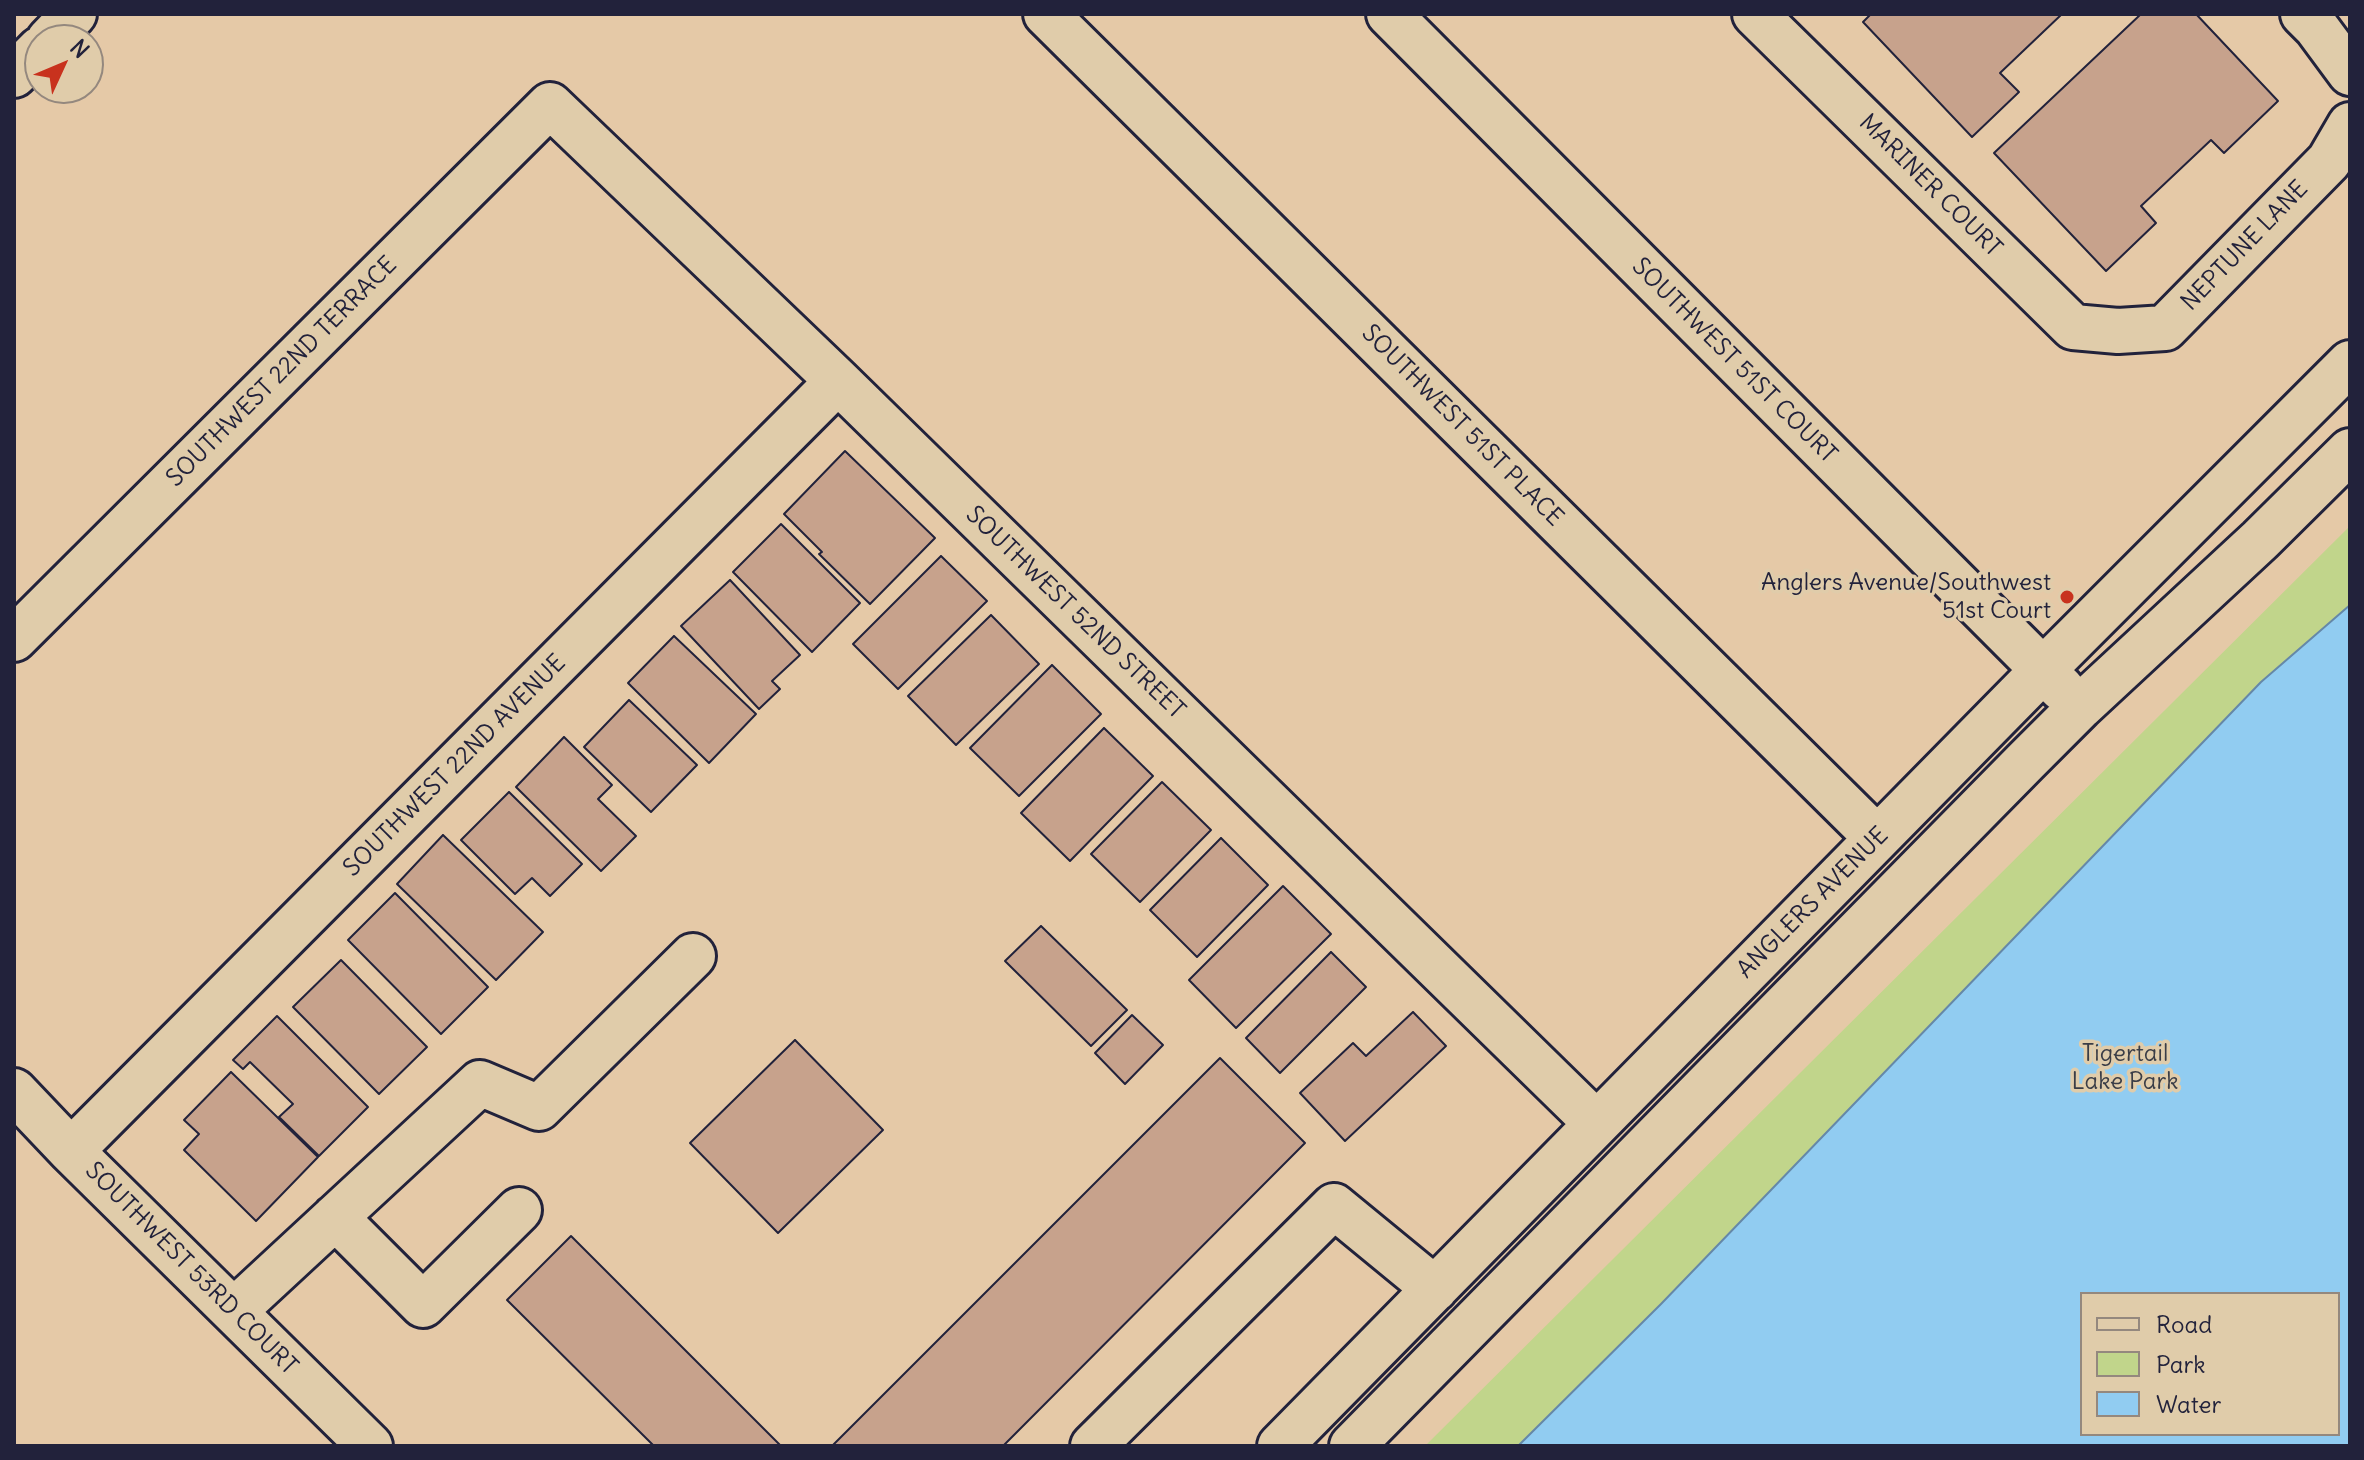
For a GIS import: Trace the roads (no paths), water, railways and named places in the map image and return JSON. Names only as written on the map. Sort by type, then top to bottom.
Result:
[{"type":"street","name":"SOUTHWEST 51ST PLACE","points":[[1046,14],[1877,838]]},
{"type":"street","name":"SOUTHWEST 51ST COURT","points":[[1389,14],[2080,707]]},
{"type":"street","name":"MARINER COURT","points":[[1755,14],[2073,327],[2118,331]]},
{"type":"street","points":[[2303,14],[2350,73]]},
{"type":"street","name":"SOUTHWEST 52ND STREET","points":[[550,105],[838,381],[1596,1123]]},
{"type":"street","name":"SOUTHWEST 22ND TERRACE","points":[[14,639],[550,105]]},
{"type":"street","name":"NEPTUNE LANE","points":[[2118,331],[2165,328],[2329,161],[2350,125]]},
{"type":"street","name":"ANGLERS AVENUE","points":[[1280,1446],[1877,838],[2350,363]]},
{"type":"street","name":"SOUTHWEST 22ND AVENUE","points":[[71,1151],[838,381]]},
{"type":"street","points":[[1352,1446],[2080,707],[2260,540],[2350,451]]},
{"type":"street","points":[[234,1311],[480,1083],[539,1108],[693,956]]},
{"type":"street","name":"SOUTHWEST 53RD COURT","points":[[14,1091],[370,1446]]},
{"type":"street","points":[[1093,1446],[1334,1206],[1435,1289]]},
{"type":"street","points":[[335,1217],[423,1305],[519,1210]]},
{"type":"water","name":"Tigertail Lake Park","points":[[2350,605],[2350,1446],[1518,1446],[1661,1304],[2261,682]]},
{"type":"place","name":"Anglers Avenue/Southwest 51st Court","points":[[2067,597]]}]
